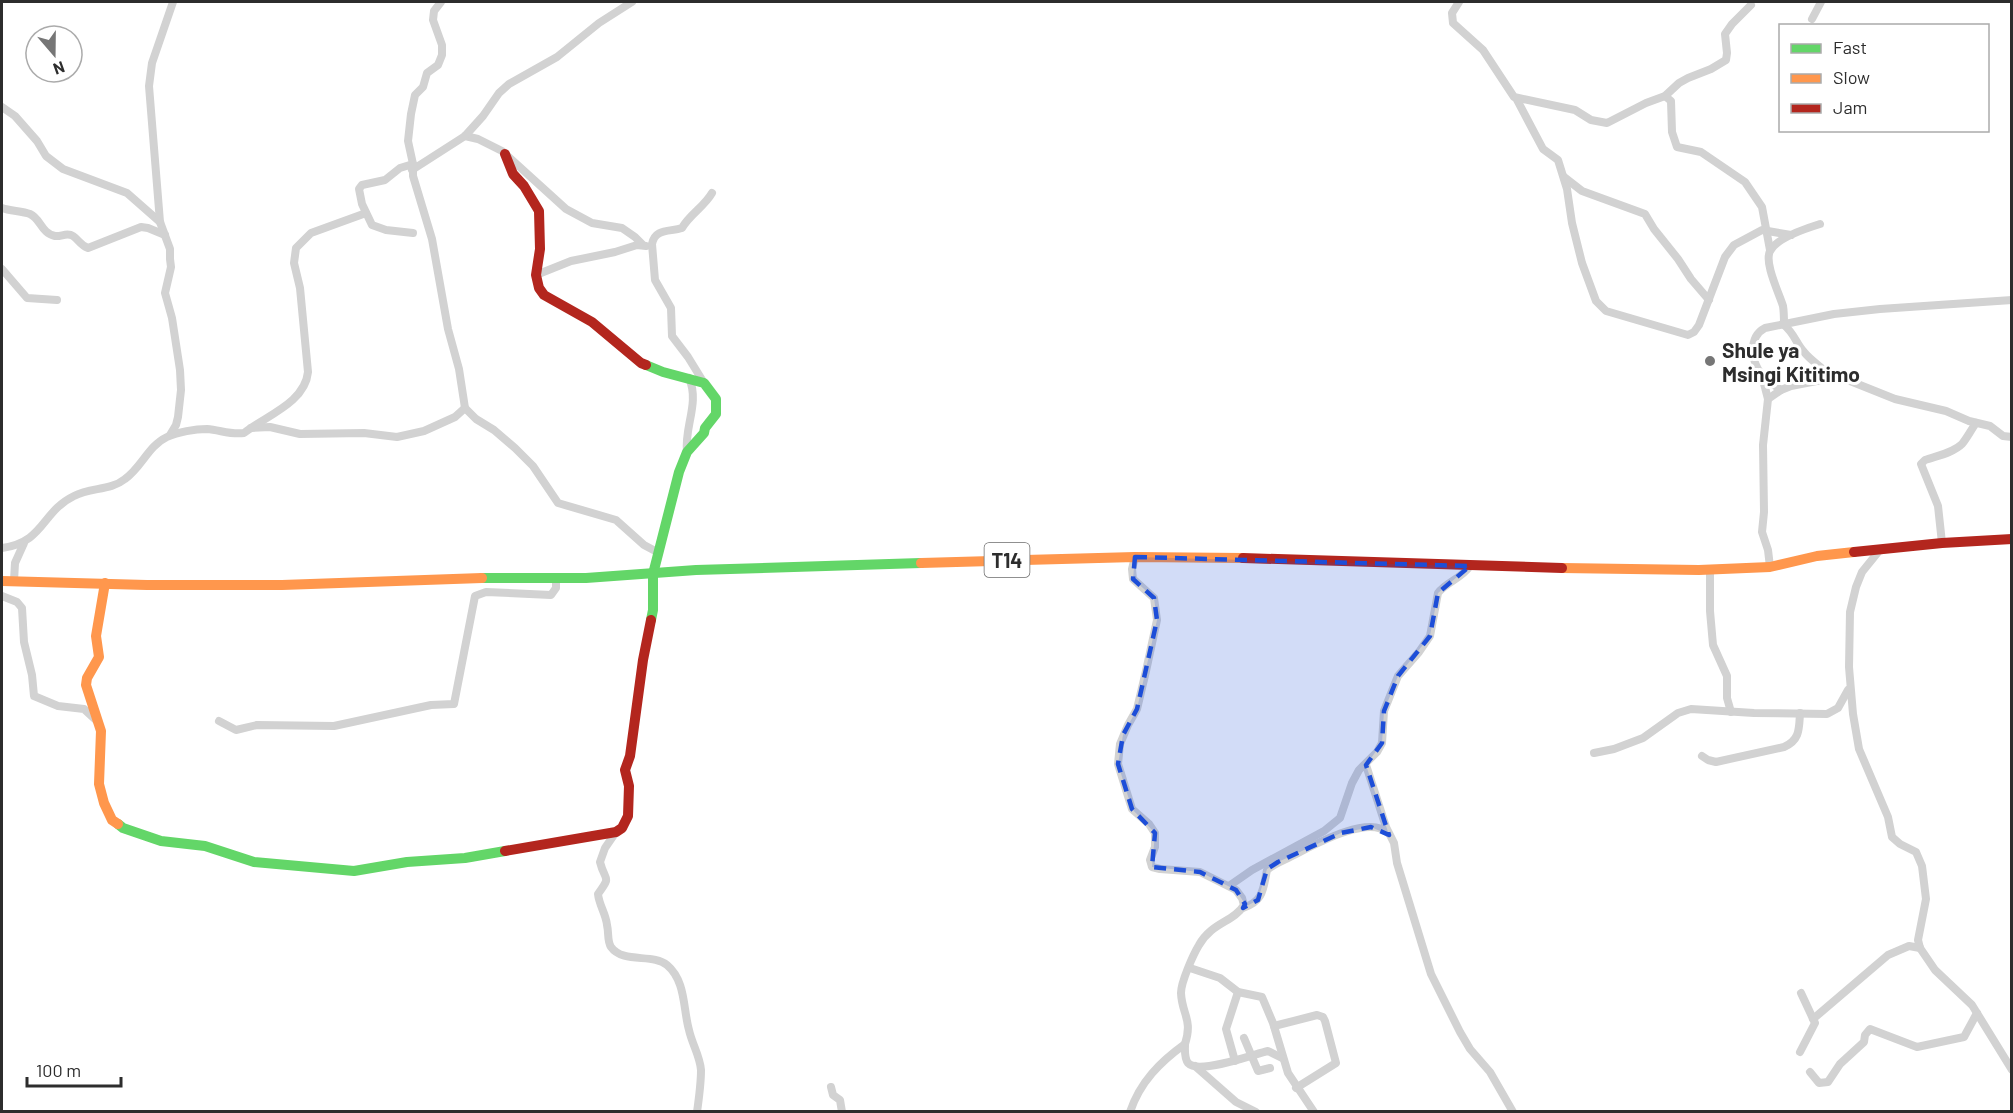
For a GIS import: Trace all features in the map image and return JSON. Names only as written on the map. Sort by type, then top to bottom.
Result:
[{"type":"main road","points":[[105,583],[96,636],[99,657],[87,678],[86,685],[102,736],[99,754],[99,784],[108,812],[118,826],[160,841],[205,846],[254,861],[366,870],[413,861],[459,859],[616,832],[622,828],[628,816],[629,786],[625,770],[630,756],[643,660],[653,610],[653,574],[687,452],[712,420],[717,409],[716,397],[704,384],[641,363],[592,322],[544,295],[539,288],[536,275],[540,249],[538,211],[524,186],[513,174],[505,154]]},
{"type":"main road","name":"T14","points":[[2,581],[282,585],[449,578],[556,579],[730,568],[1135,557],[1315,559],[1470,566],[1710,570],[1770,567],[1818,556],[1942,543],[2012,539]]},
{"type":"street","points":[[2,548],[25,542],[33,537],[58,507],[67,500],[82,493],[114,487],[132,473],[153,447],[170,435],[176,425],[181,377],[172,318],[165,292],[171,267],[170,249],[160,222],[149,86],[152,63],[173,2]]},
{"type":"street","points":[[441,2],[434,11],[433,20],[442,45],[442,55],[438,65],[427,73],[423,87],[416,95],[408,141],[412,167],[432,239],[465,408],[476,420],[494,430],[515,448],[532,466],[558,503],[616,520],[644,544],[659,553]]},
{"type":"street","points":[[413,232],[375,227],[366,213],[360,195],[360,186],[389,179],[400,168],[412,167],[465,136],[499,93],[509,84],[557,57],[599,23],[632,2]]},
{"type":"street","points":[[1459,2],[1452,13],[1453,23],[1483,50],[1502,82],[1516,98],[1543,149],[1556,158],[1564,177],[1582,263],[1596,301],[1606,311],[1688,335],[1694,332],[1729,250],[1734,245],[1757,232],[1768,230],[1791,235]]},
{"type":"street","points":[[1812,19],[1821,2]]},
{"type":"street","points":[[1516,98],[1575,110],[1591,120],[1607,123],[1639,106],[1665,96],[1679,83],[1726,60],[1725,34],[1751,5]]},
{"type":"street","points":[[1665,96],[1671,101],[1671,125],[1677,147],[1701,152],[1745,182],[1762,207],[1768,230],[1770,250],[1768,262],[1783,307],[1784,325],[1792,331],[1804,352],[1824,368],[1832,378]]},
{"type":"street","points":[[2,107],[15,116],[37,141],[46,156],[63,169],[127,194],[160,222]]},
{"type":"street","points":[[465,136],[498,148],[562,206],[592,223],[622,228],[652,250]]},
{"type":"street","points":[[1564,177],[1582,191],[1645,213],[1654,230],[1709,300]]},
{"type":"street","points":[[704,384],[672,336],[671,308],[655,280],[652,250],[654,236],[682,228],[691,214],[706,202],[712,193]]},
{"type":"street","points":[[2,208],[29,214],[35,218],[45,232],[56,236],[67,234],[74,236],[81,245],[88,248],[141,227],[165,235]]},
{"type":"street","points":[[170,435],[210,429],[238,434],[298,395],[307,381],[306,339],[300,288],[294,263],[297,248],[311,233],[366,213]]},
{"type":"street","points":[[1770,250],[1791,235],[1820,224]]},
{"type":"street","points":[[536,275],[571,261],[642,244]]},
{"type":"street","points":[[2,268],[27,298],[57,300]]},
{"type":"street","points":[[1770,567],[1768,550],[1762,532],[1763,432],[1768,399],[1753,350],[1760,331],[1765,328],[1834,314],[2012,300]]},
{"type":"street","points":[[1761,375],[1781,390]]},
{"type":"street","points":[[687,452],[694,398],[689,378]]},
{"type":"street","points":[[1768,399],[1781,390],[1832,378],[1852,381],[1895,399],[1946,411],[1990,426],[2003,436],[2012,437]]},
{"type":"street","points":[[249,428],[270,427],[300,434],[353,433],[397,437],[424,431],[455,417],[465,408]]},
{"type":"street","points":[[1942,543],[1938,506],[1921,464],[1925,460],[1956,448],[1964,441],[1976,423]]},
{"type":"street","points":[[14,581],[15,563],[25,542]]},
{"type":"street","points":[[1880,550],[1862,572],[1852,600],[1848,622],[1850,686],[1859,750],[1888,817],[1892,837],[1916,852],[1922,866],[1926,899],[1918,940],[1920,948],[1929,963],[1977,1013],[2012,1070]]},
{"type":"street","points":[[1135,557],[1132,569],[1133,579],[1154,598],[1157,620],[1137,709],[1120,744],[1119,772],[1132,808],[1155,833],[1155,847],[1149,860],[1152,867],[1200,872],[1236,890],[1242,898],[1243,908]]},
{"type":"street","points":[[1228,886],[1340,819],[1352,783],[1359,770],[1366,765],[1382,743],[1384,711],[1398,676],[1430,636],[1438,593],[1462,576],[1470,566]]},
{"type":"street","points":[[1710,570],[1713,645],[1727,676],[1727,699],[1731,712]]},
{"type":"street","points":[[219,721],[236,730],[254,725],[334,726],[422,707],[454,704],[475,596],[486,592],[551,595],[556,588],[556,579]]},
{"type":"street","points":[[2,596],[17,602],[22,608],[24,642],[32,675],[34,696],[63,708],[84,709],[98,722]]},
{"type":"street","points":[[1594,753],[1614,749],[1643,738],[1678,714],[1688,710],[1714,709],[1731,712],[1817,714],[1833,712],[1844,701],[1850,686]]},
{"type":"street","points":[[1702,756],[1716,762],[1784,747],[1797,737],[1800,713]]},
{"type":"street","points":[[1366,765],[1394,843],[1397,863],[1432,975],[1470,1049],[1490,1072],[1513,1112]]},
{"type":"street","points":[[1256,1112],[1236,1102],[1187,1060],[1185,1044],[1189,1024],[1182,992],[1200,944],[1208,933],[1258,900],[1267,870],[1278,862],[1341,833],[1371,828],[1384,830],[1389,834]]},
{"type":"street","points":[[616,832],[605,848],[600,862],[608,880],[598,894],[608,924],[610,946],[618,953],[657,960],[667,965],[677,978],[682,992],[689,1033],[701,1069],[697,1112]]},
{"type":"street","points":[[1813,1019],[1888,956],[1909,945],[1920,948]]},
{"type":"street","points":[[1190,968],[1220,978],[1238,992],[1262,997],[1274,1026],[1282,1058],[1296,1088],[1314,1112]]},
{"type":"street","points":[[1235,1060],[1226,1029],[1238,992]]},
{"type":"street","points":[[1800,1052],[1815,1026],[1801,993]]},
{"type":"street","points":[[1810,1072],[1818,1082],[1828,1082],[1840,1064],[1864,1042],[1865,1035],[1870,1029],[1920,1047],[1964,1037],[1977,1013]]},
{"type":"street","points":[[1274,1026],[1317,1014],[1325,1021],[1336,1063],[1296,1088]]},
{"type":"street","points":[[1244,1038],[1259,1072],[1270,1068]]},
{"type":"street","points":[[1130,1112],[1143,1083],[1157,1065],[1185,1044]]},
{"type":"street","points":[[1194,1066],[1218,1065],[1279,1046]]},
{"type":"street","points":[[1268,1051],[1282,1058]]},
{"type":"street","points":[[831,1087],[833,1095],[840,1100],[842,1112]]},
{"type":"highlighted area","points":[[1135,557],[1470,566],[1438,593],[1430,636],[1398,676],[1384,711],[1382,743],[1366,765],[1389,835],[1371,827],[1341,833],[1278,862],[1267,869],[1258,900],[1243,908],[1245,904],[1236,890],[1200,872],[1152,867],[1155,833],[1132,809],[1118,764],[1123,735],[1137,709],[1157,620],[1154,598],[1133,579]]},
{"type":"traffic: fast","points":[[646,365],[704,383],[716,399],[716,414],[705,428],[704,433],[687,452],[679,472],[653,574],[651,620]]},
{"type":"traffic: fast","points":[[482,578],[586,578],[696,570],[921,563]]},
{"type":"traffic: fast","points":[[118,824],[123,828],[161,841],[205,846],[254,862],[354,871],[407,862],[465,858],[505,851]]},
{"type":"traffic: slow","points":[[1562,568],[1699,570],[1770,567],[1817,556],[1854,552]]},
{"type":"traffic: slow","points":[[921,563],[1135,557],[1243,558]]},
{"type":"traffic: slow","points":[[2,581],[147,585],[282,585],[482,578]]},
{"type":"traffic: slow","points":[[105,583],[96,636],[99,657],[87,678],[86,685],[101,731],[99,784],[112,820],[118,824]]},
{"type":"traffic: jam","points":[[505,154],[513,174],[524,186],[539,211],[540,249],[536,275],[539,288],[544,295],[592,322],[646,365]]},
{"type":"traffic: jam","points":[[1854,552],[2012,539]]},
{"type":"traffic: jam","points":[[1243,558],[1562,568]]},
{"type":"traffic: jam","points":[[505,851],[616,832],[622,828],[628,816],[629,786],[625,770],[630,756],[643,660],[651,620]]},
{"type":"place","name":"Shule ya Msingi Kititimo","points":[[1710,361]]}]
